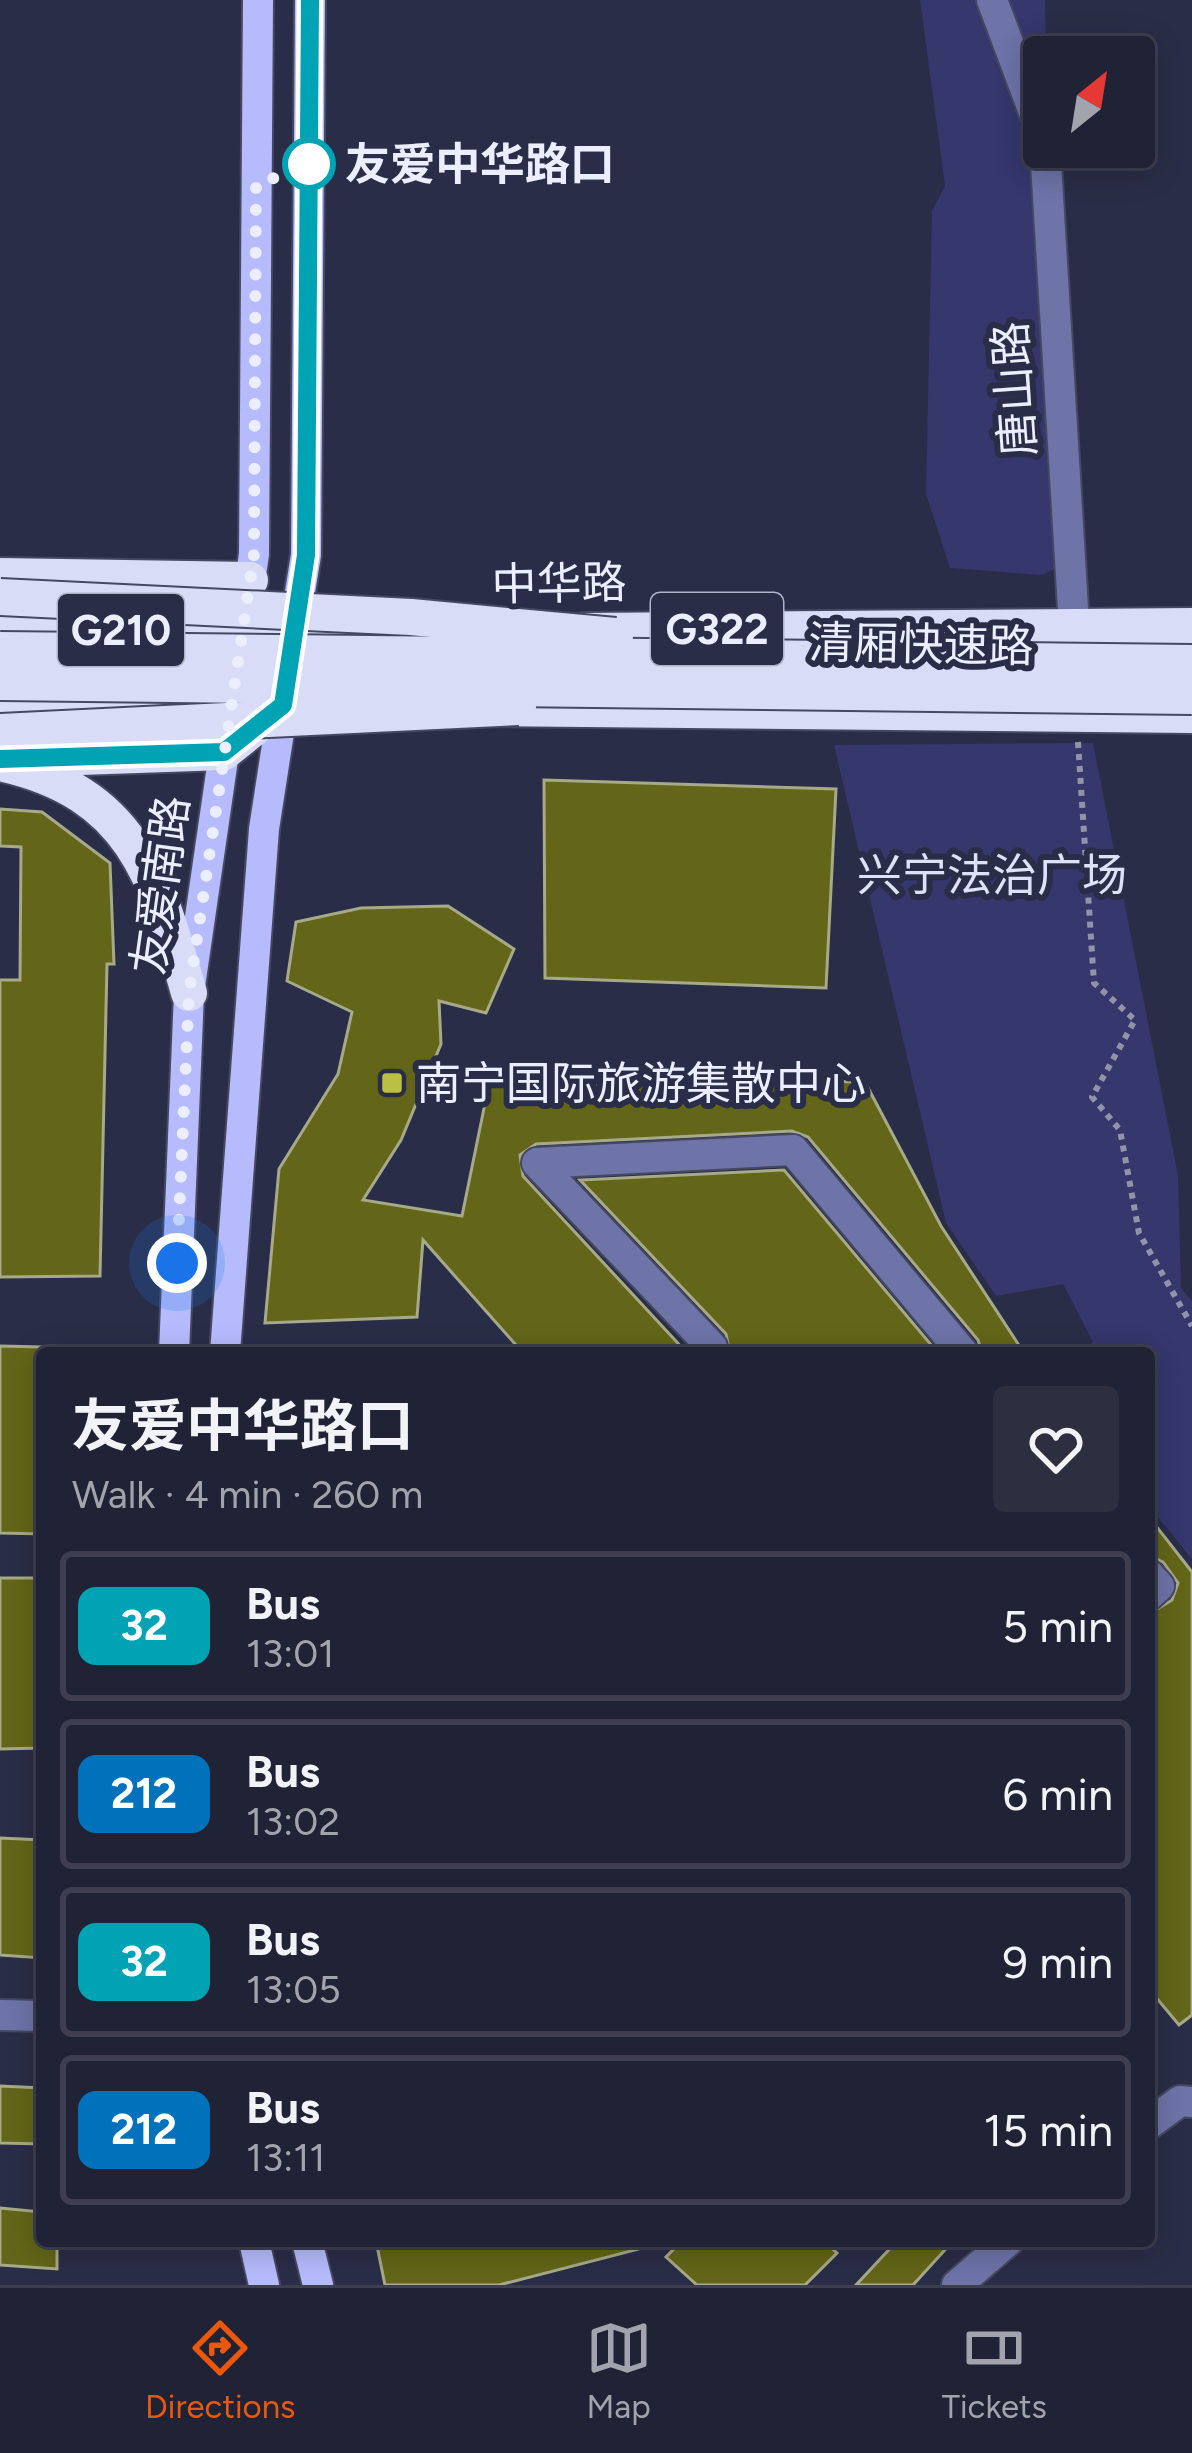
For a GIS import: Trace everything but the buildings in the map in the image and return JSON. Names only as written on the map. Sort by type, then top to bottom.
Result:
[{"type":"highway","points":[[0,577],[250,580]]},
{"type":"highway","points":[[0,597],[411,616],[857,660]]},
{"type":"highway","name":"中华路","points":[[0,626],[242,635],[1192,626]]},
{"type":"highway","name":"清厢快速路","points":[[0,650],[1192,663]]},
{"type":"highway","name":"清厢快速路","points":[[0,682],[1192,696]]},
{"type":"highway","points":[[0,733],[833,690]]},
{"type":"highway","name":"G210","points":[[0,705],[283,705]]},
{"type":"highway","points":[[0,761],[224,752],[283,705]]},
{"type":"highway","name":"G322","points":[[283,705],[1192,715]]},
{"type":"highway","points":[[0,761],[40,772],[93,797],[140,856],[166,912],[189,993]]},
{"type":"main road","name":"友爱南路","points":[[174,1347],[189,993],[250,580],[258,0]]},
{"type":"main road","points":[[225,1347],[264,829],[306,555],[310,0]]},
{"type":"main road","points":[[255,2247],[264,2285]]},
{"type":"main road","points":[[308,2247],[318,2285]]},
{"type":"street","name":"唐山路","points":[[992,0],[1023,85]]},
{"type":"street","name":"唐山路","points":[[1046,168],[1074,625]]},
{"type":"street","points":[[712,1347],[537,1163],[793,1150],[958,1347]]},
{"type":"street","points":[[0,2015],[36,2016]]},
{"type":"street","points":[[1155,2120],[1180,2102],[1192,2102]]},
{"type":"street","points":[[957,2285],[1001,2247]]},
{"type":"path","points":[[1076,714],[1094,983],[1135,1020],[1092,1096],[1120,1130],[1139,1232],[1192,1326]]},
{"type":"green space","points":[[920,0],[1045,0],[1046,36],[1023,36],[1023,168],[1049,168],[1057,568],[1042,575],[950,568],[926,494],[932,211],[945,186]]},
{"type":"green space","name":"兴宁法治广场","points":[[1093,743],[1178,1175],[1181,1288],[1192,1301],[1192,1559],[1155,1513],[1155,1347],[1088,1347],[1093,1342],[1063,1284],[996,1296],[946,1223],[834,745]]},
{"type":"bus line","name":"32","points":[[0,759],[224,752],[283,705],[306,555],[310,0]]},
{"type":"place","name":"友爱中华路口","points":[[309,164]]},
{"type":"place","name":"南宁国际旅游集散中心","points":[[392,1083]]},
{"type":"route","points":[[177,1263],[189,993],[254,554],[256,185],[309,164]]}]
